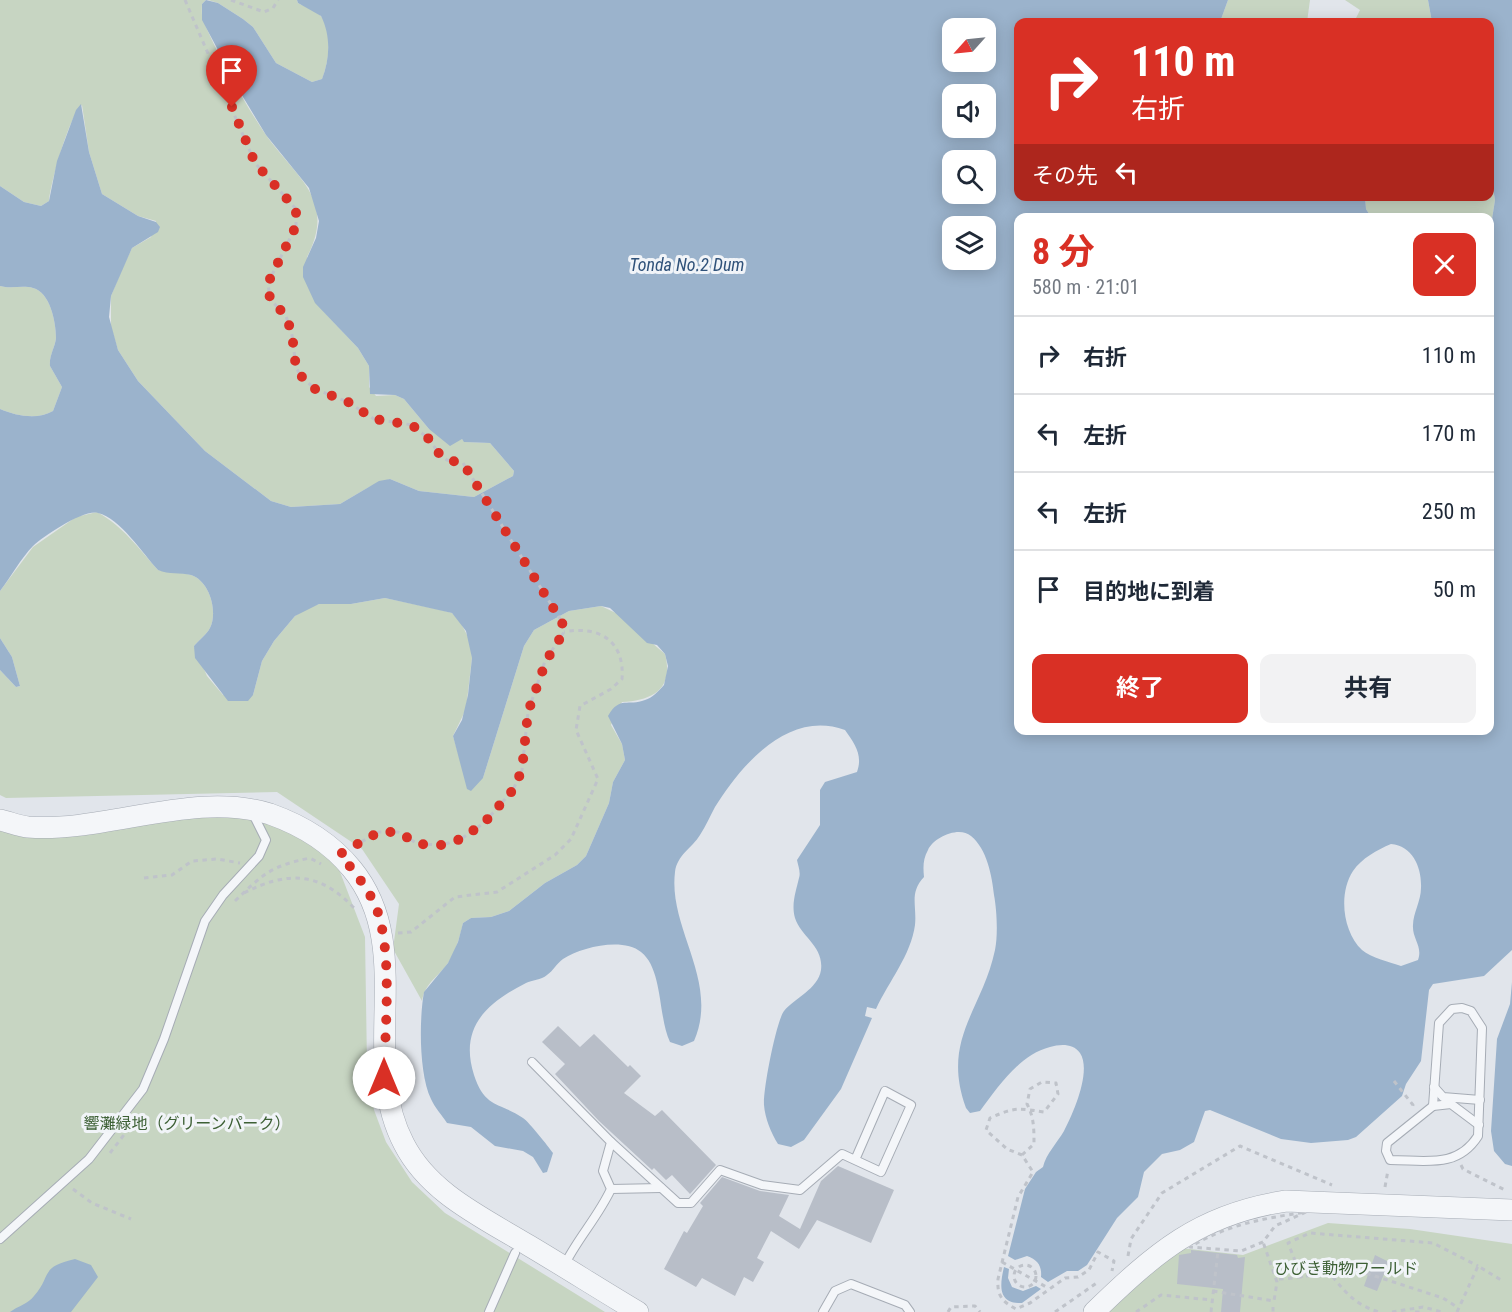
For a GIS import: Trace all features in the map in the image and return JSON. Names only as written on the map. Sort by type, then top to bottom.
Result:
[{"type":"street","points":[[0,820],[27,827],[214,807],[250,810],[305,829],[332,860],[363,882],[379,916],[385,954],[384,1078],[390,1112],[404,1144],[423,1174],[453,1199],[638,1312]]},
{"type":"street","points":[[1094,1312],[1127,1280],[1170,1245],[1211,1220],[1253,1206],[1286,1201],[1512,1210]]},
{"type":"lane","points":[[0,1239],[89,1159],[143,1089],[164,1039],[205,921],[223,895],[259,856],[266,840],[250,810]]},
{"type":"lane","points":[[1433,1106],[1439,1023],[1452,1009],[1462,1008],[1471,1011],[1482,1028],[1479,1125],[1478,1136],[1472,1146],[1457,1158],[1390,1160],[1386,1151],[1387,1143],[1433,1106],[1451,1104],[1479,1125]]},
{"type":"lane","points":[[532,1062],[611,1142],[678,1203],[691,1203],[720,1170],[762,1185],[801,1190],[842,1154],[855,1160],[881,1172],[911,1105],[885,1091],[855,1160]]},
{"type":"lane","points":[[1434,1087],[1443,1097],[1480,1100]]},
{"type":"lane","points":[[564,1267],[575,1243],[600,1212],[611,1189],[603,1171],[611,1142]]},
{"type":"lane","points":[[611,1189],[661,1188]]},
{"type":"lane","points":[[489,1312],[515,1253]]},
{"type":"lane","points":[[824,1312],[835,1291],[851,1284],[905,1305],[910,1312]]},
{"type":"path","points":[[185,0],[255,163],[296,209],[296,226],[268,283],[270,299],[286,316],[292,334],[296,368],[300,375],[315,389],[348,402],[374,419],[412,425],[429,439],[440,455],[447,460],[463,463],[562,622],[564,632],[546,661],[528,712],[522,770],[513,790],[484,823],[461,839],[442,845],[418,844],[398,832],[379,832],[332,860],[310,858],[282,864],[264,873],[244,893],[276,878],[310,879],[326,884],[358,910],[355,900]]},
{"type":"path","points":[[231,0],[264,12],[273,8],[278,0]]},
{"type":"path","points":[[382,934],[411,932],[455,897],[497,892],[555,855],[571,839],[598,779],[576,730],[580,706],[612,689],[622,679],[623,664],[616,648],[607,638],[586,630],[564,632]]},
{"type":"path","points":[[144,878],[172,875],[192,861],[217,859],[249,867]]},
{"type":"path","points":[[1022,1155],[1034,1144],[1033,1115],[1030,1110],[1027,1104],[1030,1089],[1042,1082],[1056,1083],[1058,1094],[1053,1104],[1044,1112],[1030,1110],[1019,1107],[990,1118],[986,1130],[1007,1149],[1022,1155],[1033,1172],[1018,1197],[1002,1262],[997,1293],[1004,1303],[1016,1309],[1030,1303],[1065,1278],[1078,1277],[1089,1270],[1098,1252],[1114,1261],[1112,1272]]},
{"type":"path","points":[[1457,1158],[1463,1169],[1512,1194]]},
{"type":"path","points":[[1384,1192],[1389,1168]]},
{"type":"path","points":[[73,1189],[92,1203],[131,1219]]},
{"type":"path","points":[[1306,1212],[1275,1226],[1263,1242],[1241,1251],[1218,1251],[1190,1247],[1214,1233],[1251,1220],[1306,1212]]},
{"type":"path","points":[[1302,1278],[1288,1243],[1310,1233],[1433,1243],[1502,1280]]},
{"type":"path","points":[[1213,1291],[1274,1301],[1277,1282],[1263,1242]]},
{"type":"path","points":[[1210,1312],[1218,1251]]},
{"type":"path","points":[[1002,1262],[1048,1288]]},
{"type":"path","points":[[1022,1266],[1029,1266],[1034,1270],[1035,1280],[1027,1287],[1020,1286],[1014,1278],[1016,1270],[1022,1266]]},
{"type":"path","points":[[1457,1312],[1457,1307],[1478,1266]]},
{"type":"path","points":[[1279,1279],[1302,1278],[1317,1273],[1332,1276],[1353,1269],[1443,1298],[1457,1307]]},
{"type":"path","points":[[1332,1276],[1348,1297],[1368,1312]]},
{"type":"path","points":[[1055,1312],[1103,1279]]},
{"type":"path","points":[[1136,1312],[1161,1295],[1212,1300]]},
{"type":"path","points":[[948,1312],[951,1307],[975,1306],[980,1312]]},
{"type":"path","points":[[1360,1306],[1379,1312]]},
{"type":"path","points":[[1273,1307],[1273,1312]]},
{"type":"path","points":[[1392,1312],[1423,1307],[1442,1312]]},
{"type":"path","points":[[1415,1312],[1424,1312]]},
{"type":"green space","points":[[0,0],[206,0],[202,4],[202,18],[224,64],[258,123],[300,177],[315,204],[317,220],[315,237],[307,257],[324,312],[358,348],[369,366],[369,387],[376,396],[395,395],[404,399],[429,429],[462,439],[465,442],[490,443],[514,471],[513,476],[474,497],[419,491],[390,479],[369,487],[340,504],[291,507],[271,501],[205,451],[138,381],[118,350],[111,327],[111,296],[132,248],[151,237],[156,221],[138,216],[102,194],[89,152],[82,105],[66,135],[49,201],[41,206],[24,202],[0,186]]},
{"type":"green space","points":[[208,0],[297,0],[298,3],[317,12],[327,28],[329,46],[322,79],[312,82],[276,63],[253,27],[218,3]]},
{"type":"green space","points":[[1228,0],[1310,0],[1308,18],[1221,18]]},
{"type":"green space","points":[[1345,0],[1428,0],[1431,18],[1356,18],[1360,10]]},
{"type":"green space","points":[[1494,194],[1495,200],[1493,213],[1368,213],[1365,201],[1494,201]]},
{"type":"green space","points":[[0,286],[33,288],[44,295],[51,308],[56,338],[50,366],[62,387],[53,411],[47,414],[27,416],[0,409]]},
{"type":"green space","points":[[97,512],[123,531],[158,570],[191,575],[203,584],[213,606],[212,621],[209,630],[194,646],[207,676],[223,695],[253,695],[262,661],[274,641],[295,616],[307,608],[319,604],[351,604],[385,598],[452,613],[460,621],[471,643],[472,658],[466,709],[453,736],[458,753],[483,778],[524,646],[534,630],[569,611],[601,606],[618,614],[665,654],[666,676],[664,684],[652,695],[643,699],[622,702],[611,725],[622,744],[625,760],[613,782],[609,803],[586,856],[577,865],[545,883],[509,911],[491,917],[471,918],[463,923],[451,958],[429,985],[422,1001],[393,949],[399,904],[362,849],[277,792],[6,798],[0,795],[0,670],[16,687],[20,686],[12,657],[0,638],[0,591],[33,547],[76,517]]},
{"type":"green space","name":"響灘緑地（グリーンパーク）","points":[[219,815],[248,818],[284,829],[314,846],[337,864],[365,937],[367,1065],[374,1110],[386,1142],[412,1182],[445,1213],[605,1312],[0,1312],[0,828]]},
{"type":"green space","name":"ひびき動物ワールド","points":[[1328,1223],[1410,1229],[1512,1244],[1512,1312],[1102,1312],[1181,1248],[1243,1255]]},
{"type":"water","name":"Tonda No.2 Dum","points":[[206,0],[218,3],[243,19],[253,27],[276,63],[312,82],[322,79],[325,71],[328,55],[326,31],[321,16],[298,3],[297,0],[1228,0],[1221,18],[1014,18],[1014,201],[1365,201],[1368,213],[1014,213],[1014,735],[1494,735],[1494,18],[1431,18],[1428,0],[1512,0],[1512,950],[1484,976],[1433,984],[1429,990],[1421,1061],[1406,1084],[1402,1096],[1356,1137],[1348,1140],[1311,1143],[1281,1139],[1210,1110],[1205,1111],[1194,1142],[1180,1150],[1162,1154],[1144,1172],[1138,1197],[1117,1218],[1087,1265],[1078,1271],[1067,1271],[1048,1282],[1041,1277],[1040,1267],[1034,1259],[1027,1256],[1015,1260],[1008,1256],[1025,1189],[1036,1172],[1043,1167],[1049,1153],[1064,1131],[1076,1104],[1083,1081],[1083,1061],[1077,1050],[1066,1045],[1039,1051],[1010,1073],[980,1111],[970,1113],[966,1108],[958,1063],[961,1044],[989,971],[997,937],[993,888],[985,855],[971,836],[960,832],[941,837],[931,845],[926,853],[924,877],[915,894],[913,936],[899,968],[876,1009],[867,1007],[865,1016],[872,1018],[841,1089],[804,1140],[791,1147],[778,1144],[769,1125],[764,1105],[774,1042],[784,1011],[816,983],[821,970],[816,948],[795,918],[794,903],[800,874],[797,860],[820,825],[820,790],[825,782],[857,772],[859,766],[857,750],[845,730],[824,726],[805,727],[786,734],[769,744],[753,758],[726,790],[697,840],[676,866],[675,893],[679,914],[698,976],[701,997],[700,1019],[694,1041],[682,1046],[670,1042],[666,1032],[657,981],[648,960],[641,952],[624,945],[613,944],[580,951],[563,959],[545,977],[526,983],[499,999],[479,1019],[470,1044],[474,1075],[483,1094],[494,1103],[526,1120],[553,1153],[547,1172],[543,1173],[533,1157],[523,1151],[495,1146],[471,1127],[447,1123],[431,1099],[424,1076],[421,1017],[424,992],[448,963],[458,942],[463,923],[471,918],[491,917],[509,911],[545,883],[577,865],[586,856],[609,803],[613,782],[625,760],[622,744],[608,716],[616,706],[648,699],[664,685],[668,666],[665,654],[657,645],[647,643],[610,608],[601,606],[569,611],[534,630],[524,646],[483,778],[471,791],[467,789],[453,736],[462,720],[468,695],[472,658],[466,631],[452,613],[385,598],[351,604],[319,604],[295,616],[274,641],[262,661],[253,695],[248,701],[228,701],[195,658],[194,646],[209,630],[212,621],[213,606],[207,590],[198,578],[191,575],[158,570],[131,537],[106,516],[98,513],[83,515],[46,536],[33,546],[0,591],[0,409],[27,416],[47,414],[53,411],[62,387],[50,366],[56,338],[55,324],[48,301],[44,295],[33,288],[0,286],[0,186],[24,202],[41,206],[49,201],[57,161],[76,110],[81,104],[89,152],[102,194],[138,216],[156,222],[160,227],[158,232],[132,248],[111,296],[109,317],[118,350],[138,381],[205,451],[271,501],[291,507],[340,504],[379,481],[390,479],[419,491],[474,497],[513,476],[514,471],[490,443],[464,442],[462,439],[450,446],[429,429],[404,399],[395,395],[370,394],[369,366],[358,348],[315,303],[303,277],[303,267],[316,238],[319,221],[309,188],[266,135],[202,20],[202,4]],"holes":[[[1391,844],[1399,846],[1415,859],[1421,880],[1421,893],[1413,925],[1418,946],[1418,960],[1401,966],[1375,958],[1362,950],[1350,933],[1344,901],[1348,880],[1357,866],[1380,849]]]},
{"type":"water","points":[[0,638],[12,657],[20,686],[16,687],[0,670]]},
{"type":"water","points":[[1512,982],[1512,1166],[1505,1164],[1494,1151],[1491,1131],[1497,1039],[1510,1004]]},
{"type":"water","points":[[75,1259],[91,1265],[98,1277],[71,1312],[10,1312],[32,1299],[51,1269]]},
{"type":"water","points":[[1004,1267],[1009,1269],[1008,1278],[1012,1287],[1023,1291],[1036,1286],[1041,1289],[1022,1303],[1008,1300],[1004,1297],[1001,1286]]},
{"type":"building","points":[[558,1026],[580,1047],[594,1034],[628,1067],[630,1065],[641,1076],[624,1093],[655,1116],[662,1110],[716,1165],[690,1194],[672,1175],[666,1180],[654,1168],[652,1170],[599,1121],[555,1074],[565,1064],[542,1042]]},
{"type":"building","points":[[838,1166],[894,1190],[871,1243],[817,1220],[799,1249],[771,1231],[757,1258],[764,1262],[753,1282],[744,1277],[735,1296],[702,1278],[696,1287],[664,1269],[684,1231],[687,1233],[703,1206],[700,1203],[722,1177],[760,1191],[789,1195],[779,1216],[800,1229],[821,1181]]},
{"type":"building","points":[[1191,1250],[1237,1255],[1238,1258],[1245,1257],[1240,1312],[1221,1312],[1223,1289],[1177,1284],[1179,1255],[1191,1253]]},
{"type":"building","points":[[1375,1255],[1389,1262],[1377,1291],[1364,1286]]},
{"type":"route","points":[[232,107],[255,163],[296,209],[296,226],[274,265],[268,283],[270,299],[286,316],[292,334],[296,368],[300,375],[315,389],[348,402],[374,419],[412,425],[429,439],[440,455],[447,460],[463,463],[562,622],[564,632],[546,661],[528,712],[522,770],[513,790],[484,823],[461,839],[442,845],[418,844],[398,832],[379,832],[340,854],[363,882],[379,916],[385,954],[384,1078]]}]
